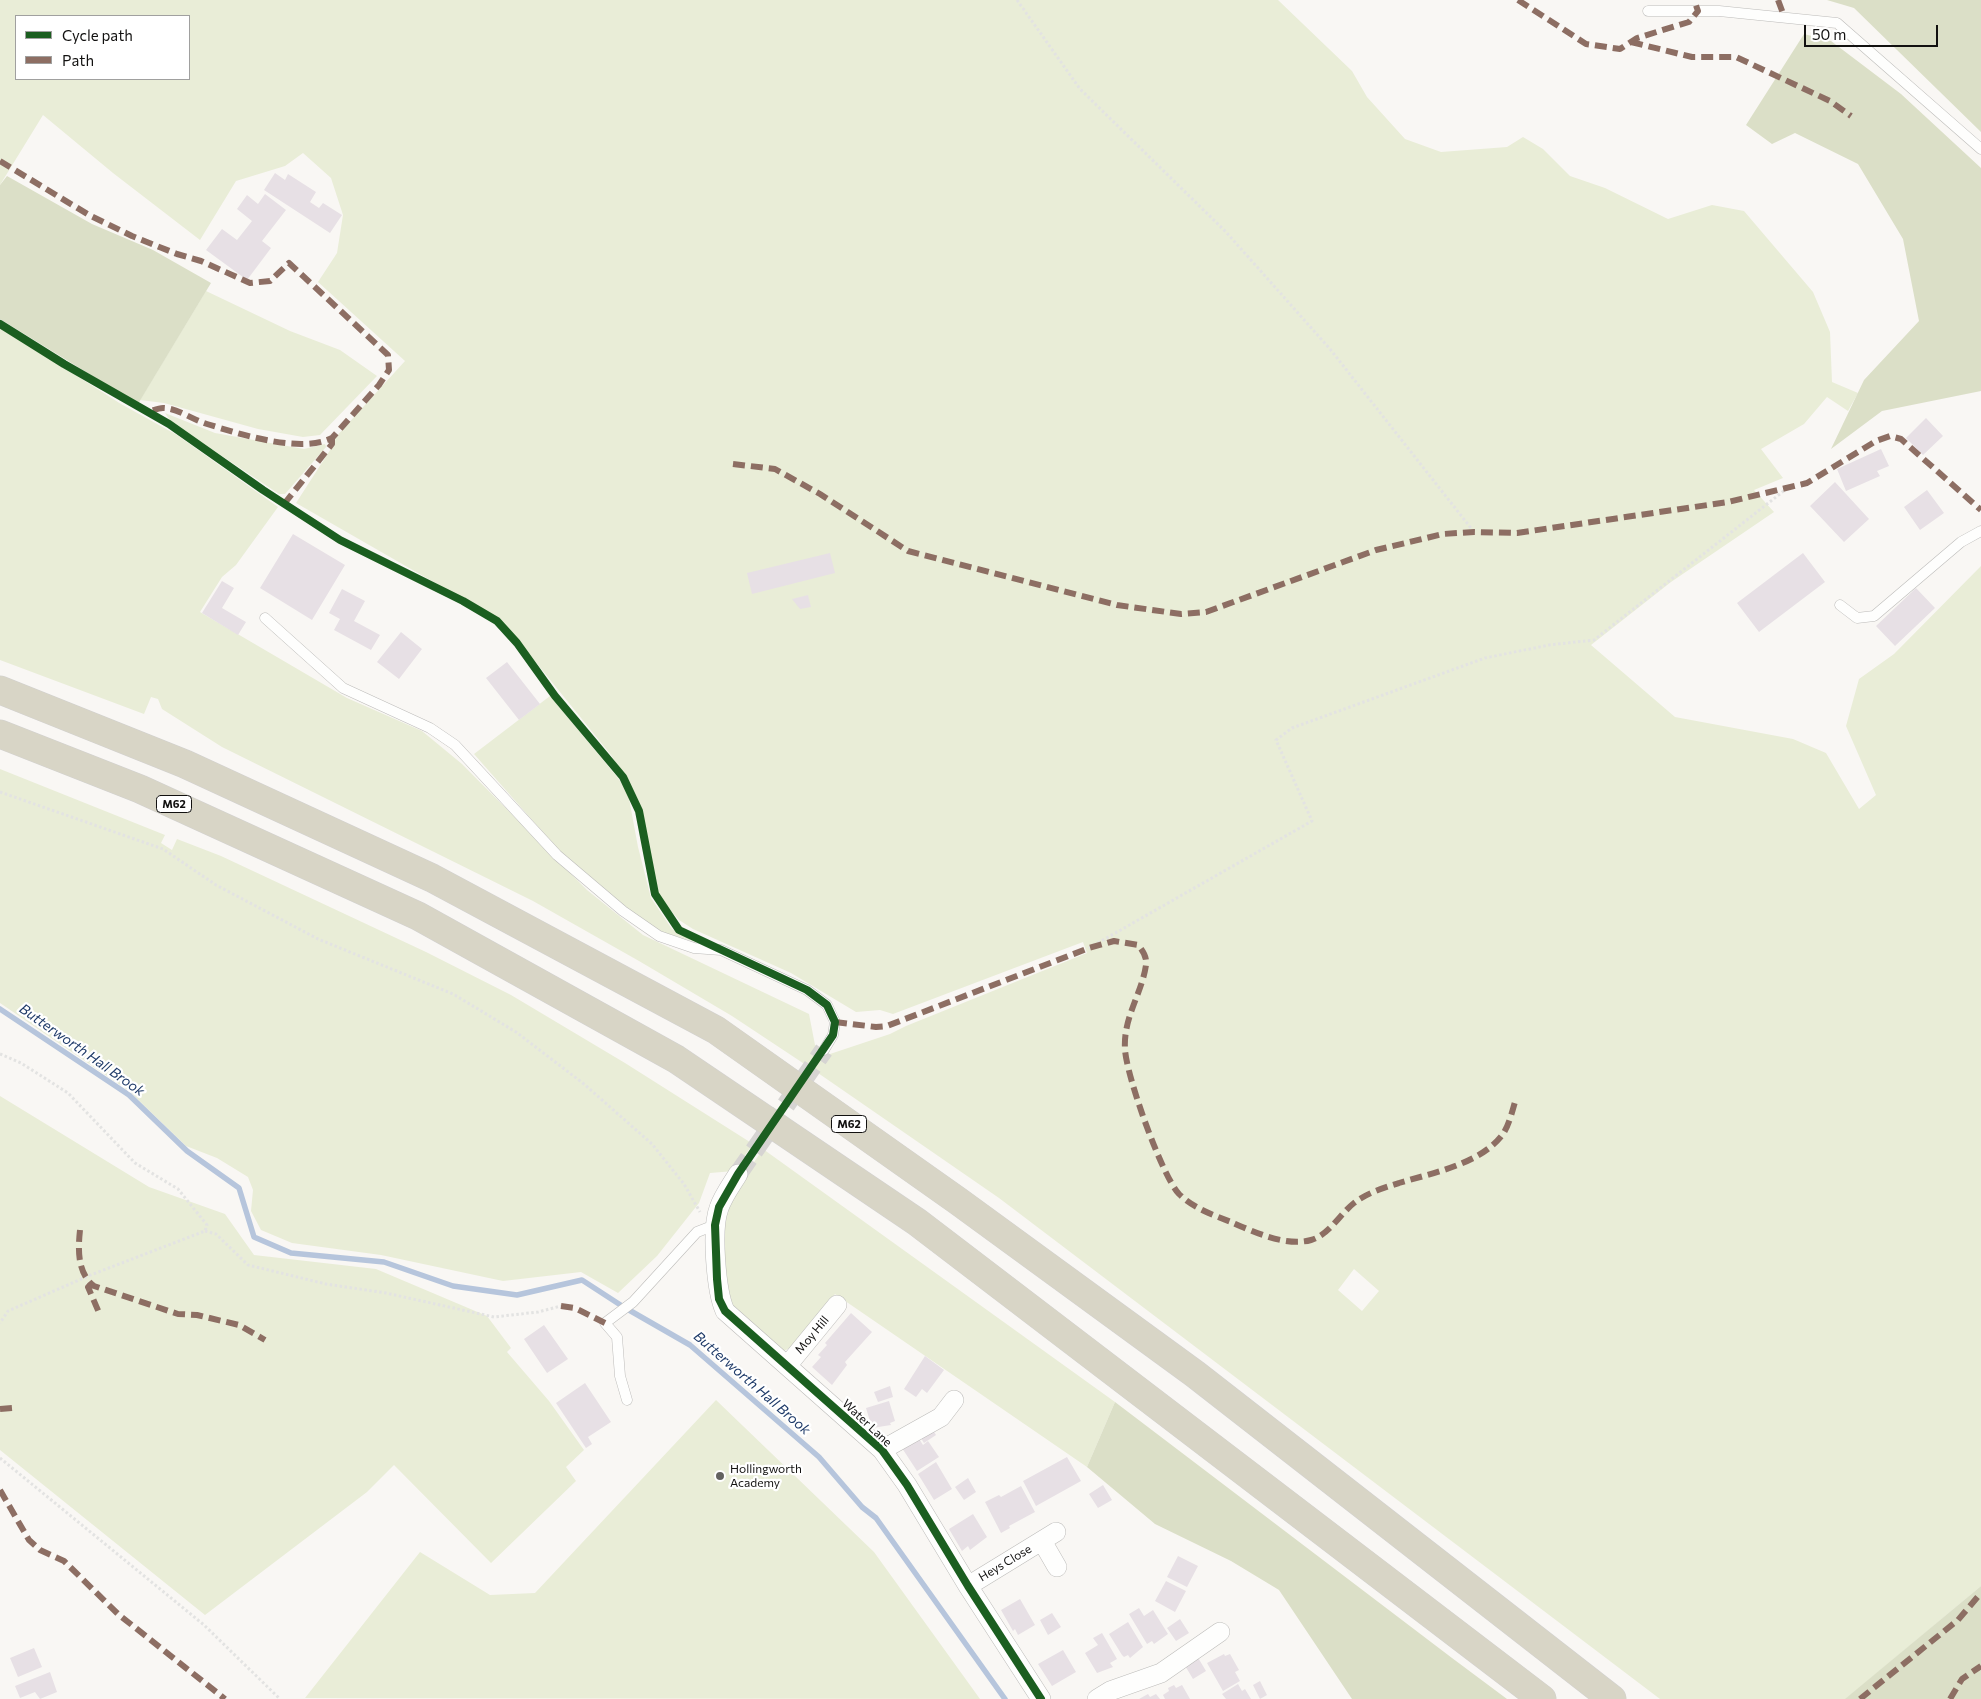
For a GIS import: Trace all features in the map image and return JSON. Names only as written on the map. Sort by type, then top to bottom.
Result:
[{"type":"highway","name":"M62","points":[[0,690],[185,764],[432,878],[716,1030],[958,1200],[1195,1374],[1612,1699]]},
{"type":"highway","name":"M62","points":[[0,734],[140,789],[418,916],[676,1059],[916,1222],[1542,1699]]},
{"type":"street","name":"Water Lane","points":[[738,1174],[711,1225],[719,1299],[725,1311],[882,1450],[907,1484],[968,1586],[1042,1699]]},
{"type":"street","name":"Moy Hill","points":[[787,1366],[837,1304]]},
{"type":"street","points":[[882,1450],[942,1417],[954,1400]]},
{"type":"street","name":"Heys Close","points":[[968,1586],[1049,1537],[1057,1567]]},
{"type":"street","points":[[1096,1699],[1110,1691],[1160,1673],[1220,1632]]},
{"type":"lane","points":[[1648,11],[1719,11],[1837,23],[1981,149]]},
{"type":"lane","points":[[1840,605],[1857,618],[1874,616],[1961,542],[1981,531]]},
{"type":"lane","points":[[265,618],[343,688],[430,728],[454,745],[557,855],[623,911],[659,936],[694,948],[721,950],[807,990],[826,1005],[835,1022],[833,1035],[824,1050]]},
{"type":"lane","points":[[627,1400],[620,1376],[617,1337],[605,1323],[633,1302],[697,1232],[711,1225]]},
{"type":"path","points":[[1017,0],[1080,89],[1226,232],[1330,349],[1474,532]]},
{"type":"path","points":[[1088,948],[1312,821],[1276,740],[1292,728],[1485,658],[1549,645],[1594,640],[1790,486]]},
{"type":"path","points":[[0,792],[163,849],[216,885],[318,939],[453,994],[516,1032],[584,1084],[652,1144],[684,1184],[711,1225]]},
{"type":"path","points":[[0,1054],[21,1063],[68,1093],[135,1163],[178,1189],[207,1225],[205,1231]]},
{"type":"path","points":[[0,1322],[8,1311],[86,1277],[205,1231],[216,1234],[248,1265],[326,1284],[386,1293],[494,1317],[538,1312],[561,1306]]},
{"type":"path","points":[[0,1458],[204,1625],[280,1699]]},
{"type":"green space","points":[[0,0],[1278,0],[1352,71],[1367,97],[1405,139],[1441,152],[1507,147],[1523,137],[1543,149],[1570,176],[1605,188],[1668,219],[1712,205],[1744,211],[1813,292],[1830,332],[1832,382],[1858,393],[1848,411],[1827,397],[1804,424],[1761,449],[1783,478],[1754,490],[1774,512],[1671,582],[1591,645],[1675,717],[1793,739],[1826,753],[1859,809],[1876,795],[1846,726],[1859,679],[1894,654],[1981,566],[1981,1586],[1846,1699],[1660,1699],[999,1198],[732,1016],[533,901],[222,747],[162,709],[158,699],[151,697],[144,714],[0,660],[0,327],[121,404],[177,435],[278,507],[236,565],[222,577],[200,612],[347,698],[422,731],[462,764],[587,890],[643,935],[809,1014],[815,1045],[827,1055],[890,1034],[1087,953],[1083,942],[893,1014],[880,1010],[856,1012],[791,973],[693,929],[679,920],[659,897],[637,798],[611,755],[513,634],[498,619],[296,503],[334,444],[334,439],[405,361],[318,282],[337,253],[343,215],[331,178],[303,153],[285,166],[236,181],[200,240],[113,173],[43,115],[0,185]],"holes":[[[1354,1269],[1379,1291],[1362,1311],[1338,1290]]]},
{"type":"green space","points":[[1827,0],[1981,0],[1981,132],[1854,8]]},
{"type":"green space","points":[[1804,34],[1831,41],[1901,94],[1981,168],[1981,391],[1882,411],[1831,449],[1864,380],[1919,321],[1903,239],[1858,164],[1795,133],[1772,144],[1746,125]]},
{"type":"green space","points":[[7,176],[92,224],[153,250],[211,283],[138,404],[0,319],[0,185]]},
{"type":"green space","points":[[206,291],[290,331],[340,350],[377,376],[320,435],[303,437],[258,429],[164,403],[140,400]]},
{"type":"green space","points":[[165,413],[215,433],[304,449],[325,444],[326,447],[285,494],[279,494],[171,422]]},
{"type":"green space","points":[[550,696],[618,778],[628,793],[638,847],[651,898],[672,929],[696,942],[662,932],[621,904],[569,862],[474,754]]},
{"type":"green space","points":[[0,769],[165,835],[161,843],[172,850],[177,839],[221,856],[426,952],[511,995],[625,1063],[753,1144],[734,1171],[710,1173],[699,1203],[657,1256],[618,1293],[581,1272],[503,1281],[381,1255],[292,1243],[261,1230],[251,1211],[253,1190],[248,1177],[217,1158],[186,1146],[129,1091],[0,1003]]},
{"type":"green space","points":[[0,1096],[149,1187],[225,1214],[254,1255],[376,1269],[487,1316],[511,1348],[507,1352],[549,1401],[584,1450],[566,1467],[576,1481],[491,1563],[394,1465],[367,1492],[205,1615],[0,1450]]},
{"type":"green space","points":[[763,1149],[1115,1402],[1087,1467],[835,1294],[797,1342],[783,1351],[730,1308],[721,1235],[728,1200]]},
{"type":"green space","name":"Hollingworth Academy","points":[[716,1400],[874,1552],[980,1699],[305,1698],[420,1552],[490,1595],[535,1593]]},
{"type":"green space","points":[[1115,1402],[1507,1699],[1352,1699],[1279,1590],[1231,1561],[1155,1524],[1087,1467]]},
{"type":"green space","points":[[1981,1586],[1981,1699],[1845,1699]]},
{"type":"building","points":[[275,173],[285,180],[288,174],[316,192],[310,202],[319,208],[323,203],[342,215],[330,233],[264,190]]},
{"type":"building","points":[[265,194],[286,210],[262,241],[271,248],[247,280],[206,250],[222,229],[237,240],[252,221],[237,209],[247,195],[258,204]]},
{"type":"building","points":[[1926,418],[1943,436],[1923,455],[1906,438]]},
{"type":"building","points":[[1881,449],[1889,466],[1877,471],[1880,476],[1846,491],[1837,469]]},
{"type":"building","points":[[1835,482],[1869,519],[1844,542],[1810,506]]},
{"type":"building","points":[[1927,490],[1944,513],[1920,530],[1904,507]]},
{"type":"building","points":[[293,534],[345,565],[312,620],[260,588]]},
{"type":"building","points":[[830,553],[835,573],[752,594],[747,573]]},
{"type":"building","points":[[1803,553],[1825,582],[1759,632],[1737,603]]},
{"type":"building","points":[[222,581],[234,588],[222,608],[246,622],[238,635],[202,613]]},
{"type":"building","points":[[1916,588],[1935,608],[1895,646],[1876,626]]},
{"type":"building","points":[[342,589],[365,601],[354,621],[380,635],[371,650],[334,630],[340,619],[329,613]]},
{"type":"building","points":[[808,595],[811,607],[800,609],[792,599]]},
{"type":"building","points":[[401,632],[422,649],[399,679],[377,662]]},
{"type":"building","points":[[507,662],[540,704],[519,720],[486,678]]},
{"type":"building","points":[[851,1313],[872,1332],[845,1362],[847,1365],[832,1385],[812,1367],[821,1357],[818,1355],[827,1345],[825,1343]]},
{"type":"building","points":[[544,1325],[568,1359],[547,1373],[524,1339]]},
{"type":"building","points":[[925,1356],[944,1370],[927,1393],[922,1389],[916,1397],[904,1389]]},
{"type":"building","points":[[585,1383],[611,1422],[588,1437],[592,1444],[586,1448],[556,1403]]},
{"type":"building","points":[[890,1386],[893,1397],[878,1402],[874,1392]]},
{"type":"building","points":[[889,1401],[895,1421],[890,1423],[891,1425],[872,1428],[866,1408]]},
{"type":"building","points":[[931,1427],[936,1435],[924,1443],[919,1435]]},
{"type":"building","points":[[918,1437],[923,1445],[928,1441],[939,1457],[917,1471],[902,1448]]},
{"type":"building","points":[[1067,1457],[1081,1481],[1036,1506],[1023,1481]]},
{"type":"building","points":[[936,1462],[952,1489],[934,1500],[918,1474]]},
{"type":"building","points":[[968,1478],[976,1492],[964,1500],[955,1487]]},
{"type":"building","points":[[1103,1485],[1112,1500],[1098,1508],[1089,1494]]},
{"type":"building","points":[[1021,1486],[1035,1512],[1009,1526],[1010,1528],[1001,1533],[985,1502],[999,1495],[1001,1497]]},
{"type":"building","points":[[973,1514],[987,1537],[970,1550],[968,1546],[962,1551],[949,1529]]},
{"type":"building","points":[[1178,1556],[1198,1566],[1187,1587],[1167,1577]]},
{"type":"building","points":[[1166,1581],[1186,1591],[1175,1612],[1155,1601]]},
{"type":"building","points":[[1020,1599],[1035,1625],[1018,1635],[1015,1629],[1013,1631],[1001,1610]]},
{"type":"building","points":[[1139,1608],[1144,1616],[1153,1610],[1168,1634],[1154,1644],[1152,1641],[1147,1644],[1129,1614]]},
{"type":"building","points":[[1052,1613],[1061,1627],[1048,1635],[1040,1620]]},
{"type":"building","points":[[1180,1619],[1189,1633],[1176,1641],[1167,1628]]},
{"type":"building","points":[[1128,1622],[1143,1647],[1130,1658],[1128,1655],[1124,1657],[1122,1655],[1109,1634]]},
{"type":"building","points":[[1102,1633],[1117,1659],[1110,1663],[1113,1667],[1097,1673],[1085,1653],[1098,1645],[1093,1638]]},
{"type":"building","points":[[34,1648],[42,1667],[18,1677],[10,1658]]},
{"type":"building","points":[[1063,1650],[1076,1672],[1052,1686],[1038,1664]]},
{"type":"building","points":[[1224,1654],[1225,1656],[1230,1654],[1239,1670],[1235,1672],[1240,1681],[1223,1691],[1207,1663]]},
{"type":"building","points":[[1197,1656],[1206,1671],[1193,1679],[1184,1664]]},
{"type":"building","points":[[50,1672],[57,1692],[40,1699],[35,1692],[20,1698],[15,1686]]},
{"type":"building","points":[[1260,1681],[1267,1695],[1260,1699],[1253,1685]]},
{"type":"building","points":[[1238,1684],[1242,1691],[1245,1689],[1251,1699],[1226,1699],[1222,1694]]},
{"type":"building","points":[[1174,1685],[1176,1688],[1182,1685],[1190,1699],[1165,1699],[1163,1695],[1169,1691],[1168,1688]]},
{"type":"building","points":[[1148,1694],[1150,1697],[1156,1694],[1160,1699],[1139,1699]]},
{"type":"waterway","name":"Butterworth Hall Brook","points":[[0,1009],[129,1095],[187,1151],[239,1188],[254,1237],[291,1253],[384,1262],[453,1286],[517,1295],[582,1280],[622,1306],[690,1345],[819,1457],[862,1507],[876,1518],[1005,1699]]},
{"type":"tunnel","points":[[738,1174],[824,1050]]},
{"type":"marked path","points":[[1518,0],[1586,44],[1620,49],[1637,38],[1689,22],[1698,11],[1694,0]]},
{"type":"marked path","points":[[1778,0],[1784,16]]},
{"type":"marked path","points":[[1631,42],[1692,57],[1736,57],[1830,101],[1851,116]]},
{"type":"marked path","points":[[0,161],[89,215],[132,236],[177,254],[201,261],[250,283],[270,281],[289,263],[388,355],[389,370],[379,385],[332,438],[319,442],[304,444],[270,441],[207,424],[168,409],[161,408],[148,412]]},
{"type":"marked path","points":[[733,464],[775,469],[820,494],[908,551],[1117,605],[1181,614],[1206,612],[1376,550],[1443,534],[1474,532],[1517,533],[1728,502],[1807,483],[1876,441],[1890,436],[1901,439],[1981,510]]},
{"type":"marked path","points":[[284,504],[332,444],[332,438]]},
{"type":"marked path","points":[[835,1022],[876,1027],[887,1026],[1089,948],[1114,941],[1138,945],[1144,954],[1146,965],[1127,1027],[1125,1049],[1131,1080],[1138,1102],[1155,1147],[1172,1184],[1179,1194],[1204,1211],[1260,1234],[1291,1242],[1311,1240],[1323,1234],[1359,1199],[1381,1189],[1455,1166],[1482,1153],[1503,1134],[1509,1123],[1515,1102]]},
{"type":"marked path","points":[[80,1230],[80,1260],[84,1274],[94,1286],[178,1314],[197,1315],[239,1325],[265,1340]]},
{"type":"marked path","points":[[91,1284],[88,1287],[100,1315]]},
{"type":"marked path","points":[[561,1306],[575,1308],[605,1323]]},
{"type":"marked path","points":[[0,1409],[12,1408]]},
{"type":"marked path","points":[[0,1490],[29,1540],[40,1550],[64,1561],[118,1614],[225,1699]]},
{"type":"marked path","points":[[1860,1699],[1958,1620],[1981,1593]]},
{"type":"marked path","points":[[1950,1699],[1962,1679],[1981,1666]]},
{"type":"cycle path","points":[[0,324],[64,364],[169,424],[263,490],[340,540],[463,601],[497,621],[517,643],[555,696],[623,777],[639,811],[655,894],[679,930],[807,990],[827,1005],[835,1022],[833,1035],[738,1174],[719,1207],[715,1225],[719,1299],[725,1311],[882,1450],[907,1485],[968,1586],[1041,1699]]},
{"type":"place","name":"Hollingworth Academy","points":[[720,1476]]}]
